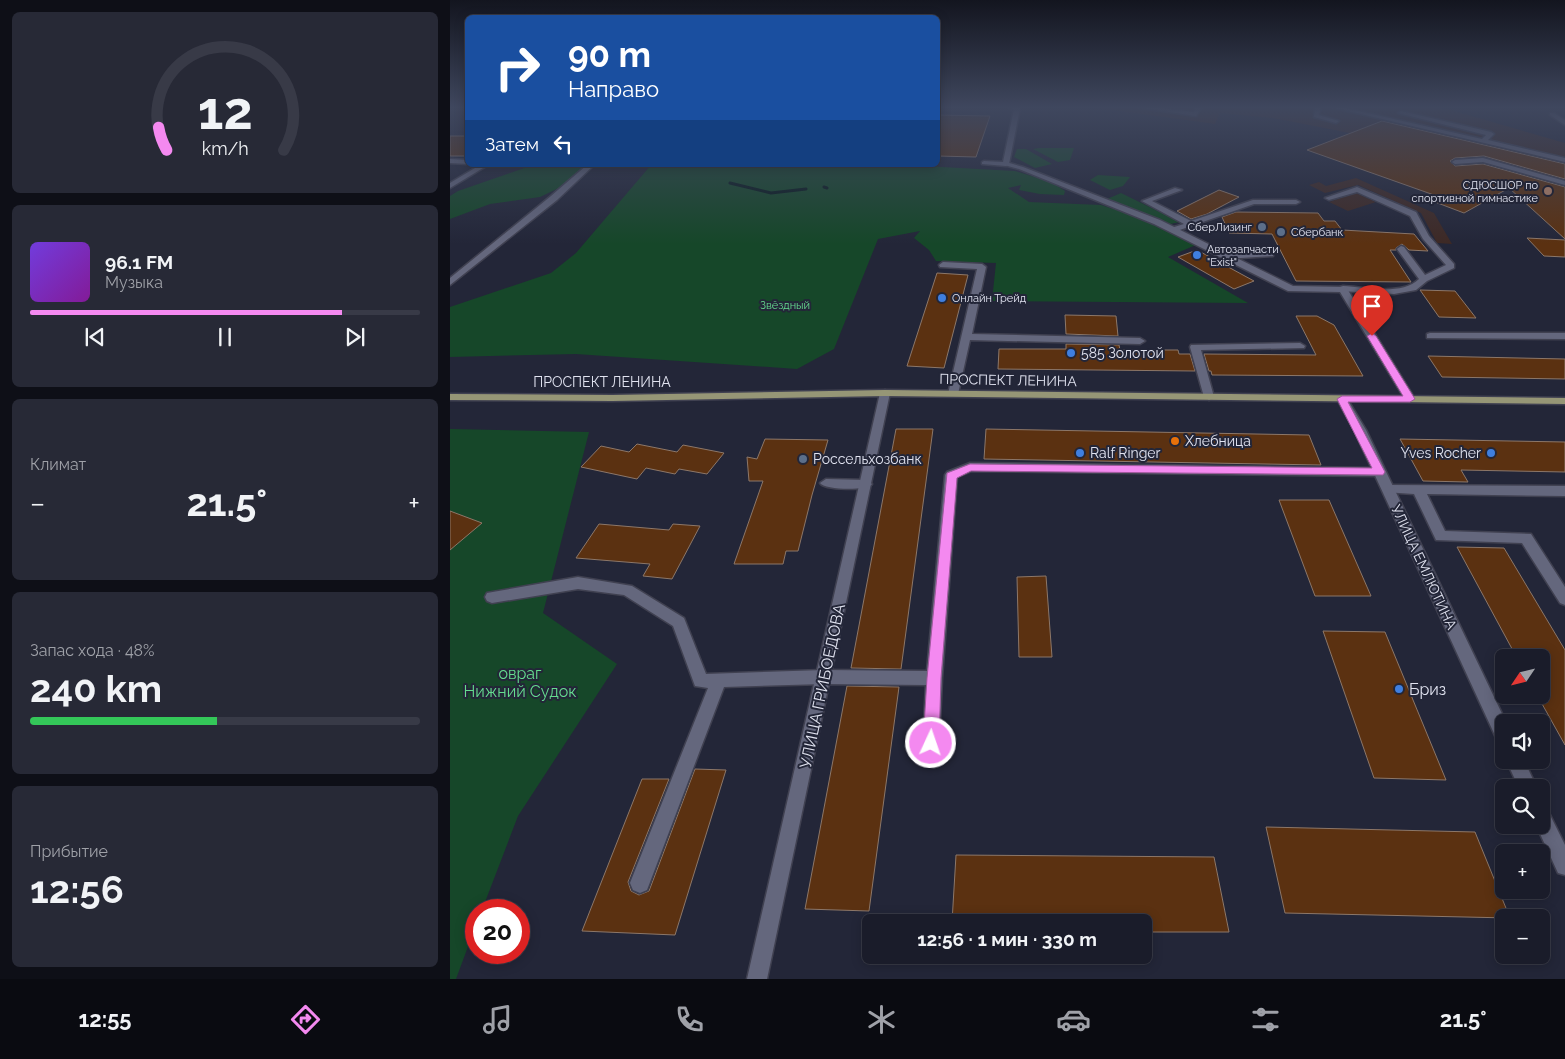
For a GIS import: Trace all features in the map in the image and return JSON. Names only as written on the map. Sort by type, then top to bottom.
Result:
[{"type":"main road","name":"ПРОСПЕКТ ЛЕНИНА","points":[[450,397],[612,398],[885,393],[1565,401]]},
{"type":"street","points":[[1006,164],[1008,153]]},
{"type":"street","points":[[1533,153],[1565,160]]},
{"type":"street","points":[[1455,162],[1484,160],[1565,183]]},
{"type":"street","points":[[450,161],[465,162]]},
{"type":"street","points":[[984,163],[1006,164],[1033,172],[1174,230],[1291,289],[1394,290],[1416,286],[1424,278],[1451,266],[1426,236],[1413,214],[1357,189],[1330,198]]},
{"type":"street","points":[[450,186],[482,167]]},
{"type":"street","points":[[450,282],[554,198],[589,167]]},
{"type":"street","points":[[1178,190],[1146,201],[1191,224]]},
{"type":"street","points":[[1174,230],[1253,202],[1296,202]]},
{"type":"street","points":[[1401,249],[1424,278]]},
{"type":"street","points":[[1225,256],[1270,254]]},
{"type":"street","points":[[943,265],[982,267],[953,394]]},
{"type":"street","points":[[1343,289],[1410,399]]},
{"type":"street","points":[[1430,336],[1565,336]]},
{"type":"street","points":[[966,337],[1140,341]]},
{"type":"street","points":[[1209,397],[1195,347],[1300,346]]},
{"type":"street","name":"УЛИЦА ГРИБОЕДОВА","points":[[757,979],[885,393]]},
{"type":"street","name":"УЛИЦА ЕМЛЮТИНА","points":[[1342,399],[1380,472],[1495,717]]},
{"type":"street","points":[[931,743],[934,678],[951,475],[970,467],[1380,472]]},
{"type":"street","points":[[826,483],[866,484]]},
{"type":"street","points":[[1388,489],[1565,491]]},
{"type":"street","points":[[1418,489],[1442,536],[1526,538],[1565,598]]},
{"type":"street","points":[[492,597],[578,583],[627,590],[679,622],[701,681],[824,677],[934,678]]},
{"type":"street","points":[[640,883],[720,680]]},
{"type":"street","points":[[1550,834],[1565,866]]},
{"type":"shaded area","points":[[1451,153],[1565,153],[1565,183],[1473,157]]},
{"type":"shaded area","points":[[1356,178],[1434,213],[1452,244],[1437,243],[1421,213],[1358,185],[1325,193],[1309,185],[1319,182],[1326,186]]},
{"type":"shaded area","points":[[1356,193],[1376,202],[1348,211],[1329,202]]},
{"type":"green space","points":[[1016,153],[1032,153],[1052,164],[1035,168],[1014,157]]},
{"type":"green space","points":[[1040,153],[1072,153],[1070,160],[1058,162]]},
{"type":"green space","points":[[527,167],[587,167],[565,185],[540,197],[490,204],[450,219],[450,196],[458,191]]},
{"type":"green space","name":"Звёздный","points":[[649,167],[940,167],[1015,171],[1051,182],[1065,191],[1064,195],[1040,194],[1019,190],[1021,185],[1008,188],[1029,202],[1101,205],[1147,220],[1187,241],[1198,244],[1168,257],[1248,303],[992,301],[996,263],[936,261],[929,250],[914,238],[920,231],[878,239],[834,349],[797,369],[576,354],[450,357],[450,307],[551,273],[576,253]]},
{"type":"green space","points":[[1098,175],[1130,177],[1123,186],[1110,190],[1090,180]]},
{"type":"green space","points":[[1121,193],[1180,222],[1170,224],[1105,200]]},
{"type":"green space","name":"овраг Нижний Судок","points":[[450,429],[589,432],[543,613],[617,664],[518,816],[486,899],[465,899],[465,955],[456,979],[450,979]]},
{"type":"building","points":[[450,153],[465,153],[465,156],[450,156]]},
{"type":"building","points":[[940,153],[977,153],[976,157],[940,156]]},
{"type":"building","points":[[1315,153],[1517,153],[1565,164],[1565,179],[1484,156],[1455,158],[1450,161],[1455,166],[1483,164],[1565,187],[1565,239],[1509,188],[1464,213],[1427,199],[1434,195]]},
{"type":"building","points":[[1219,190],[1239,197],[1207,214],[1191,219],[1177,211]]},
{"type":"building","points":[[1236,212],[1318,213],[1324,221],[1335,221],[1342,230],[1414,234],[1428,251],[1409,250],[1402,244],[1396,250],[1390,250],[1411,282],[1296,281],[1272,234],[1229,233],[1222,217]]},
{"type":"building","points":[[1527,238],[1565,240],[1565,257],[1544,256]]},
{"type":"building","points":[[1197,250],[1254,281],[1234,289],[1178,257]]},
{"type":"building","points":[[937,273],[968,275],[944,368],[907,366]]},
{"type":"building","points":[[1420,290],[1455,291],[1476,318],[1439,317]]},
{"type":"building","points":[[1065,315],[1116,316],[1118,336],[1066,334]]},
{"type":"building","points":[[1296,316],[1317,316],[1334,325],[1363,376],[1212,375],[1211,371],[1209,371],[1204,354],[1316,355]]},
{"type":"building","points":[[1066,344],[1119,345],[1120,350],[1178,350],[1179,354],[1190,354],[1195,371],[998,369],[999,349],[1066,349]]},
{"type":"building","points":[[1428,356],[1565,359],[1565,379],[1442,377]]},
{"type":"building","points":[[896,429],[933,429],[901,669],[851,668]]},
{"type":"building","points":[[986,429],[1309,435],[1321,465],[984,459]]},
{"type":"building","points":[[765,439],[828,440],[798,551],[786,551],[783,564],[734,564],[763,481],[749,481],[747,457],[757,459]]},
{"type":"building","points":[[1400,439],[1565,442],[1565,472],[1461,470],[1468,482],[1423,481]]},
{"type":"building","points":[[637,444],[677,452],[683,445],[724,453],[707,474],[679,469],[675,474],[646,468],[637,479],[581,467],[601,446],[629,452]]},
{"type":"building","points":[[1279,500],[1329,500],[1371,596],[1315,596]]},
{"type":"building","points":[[450,511],[482,523],[450,550]]},
{"type":"building","points":[[599,524],[669,530],[673,524],[700,526],[672,579],[643,576],[650,564],[576,558]]},
{"type":"building","points":[[1457,547],[1504,548],[1565,650],[1565,745],[1550,718],[1550,714],[1548,714],[1542,704],[1550,704],[1550,649],[1512,649]]},
{"type":"building","points":[[1046,576],[1052,657],[1019,657],[1017,577]]},
{"type":"building","points":[[1323,631],[1385,632],[1446,780],[1374,778]]},
{"type":"building","points":[[847,686],[899,687],[869,911],[805,909]]},
{"type":"building","points":[[695,769],[726,770],[675,935],[582,931],[642,779],[669,779],[628,882],[631,891],[639,895],[649,891]]},
{"type":"building","points":[[1266,827],[1475,832],[1495,881],[1495,899],[1502,899],[1506,909],[1495,909],[1495,918],[1285,913]]},
{"type":"building","points":[[956,855],[1214,857],[1229,932],[1152,932],[1152,914],[952,914]]},
{"type":"waterway","points":[[730,183],[771,193],[806,189]]},
{"type":"place","name":"СДЮСШОР по спортивной гимнастике","points":[[1548,191]]},
{"type":"place","name":"СберЛизинг","points":[[1262,227]]},
{"type":"place","name":"Сбербанк","points":[[1281,232]]},
{"type":"place","name":"Автозапчасти \"Exist\"","points":[[1197,255]]},
{"type":"place","name":"Онлайн Трейд","points":[[942,298]]},
{"type":"place","name":"585 Золотой","points":[[1071,353]]},
{"type":"place","name":"Хлебница","points":[[1175,441]]},
{"type":"place","name":"Ralf Ringer","points":[[1080,453]]},
{"type":"place","name":"Yves Rocher","points":[[1491,453]]},
{"type":"place","name":"Россельхозбанк","points":[[803,459]]},
{"type":"place","name":"Бриз","points":[[1399,689]]},
{"type":"route","points":[[931,743],[934,678],[951,475],[970,467],[1380,472],[1360,430],[1342,399],[1410,399],[1372,336]]}]
